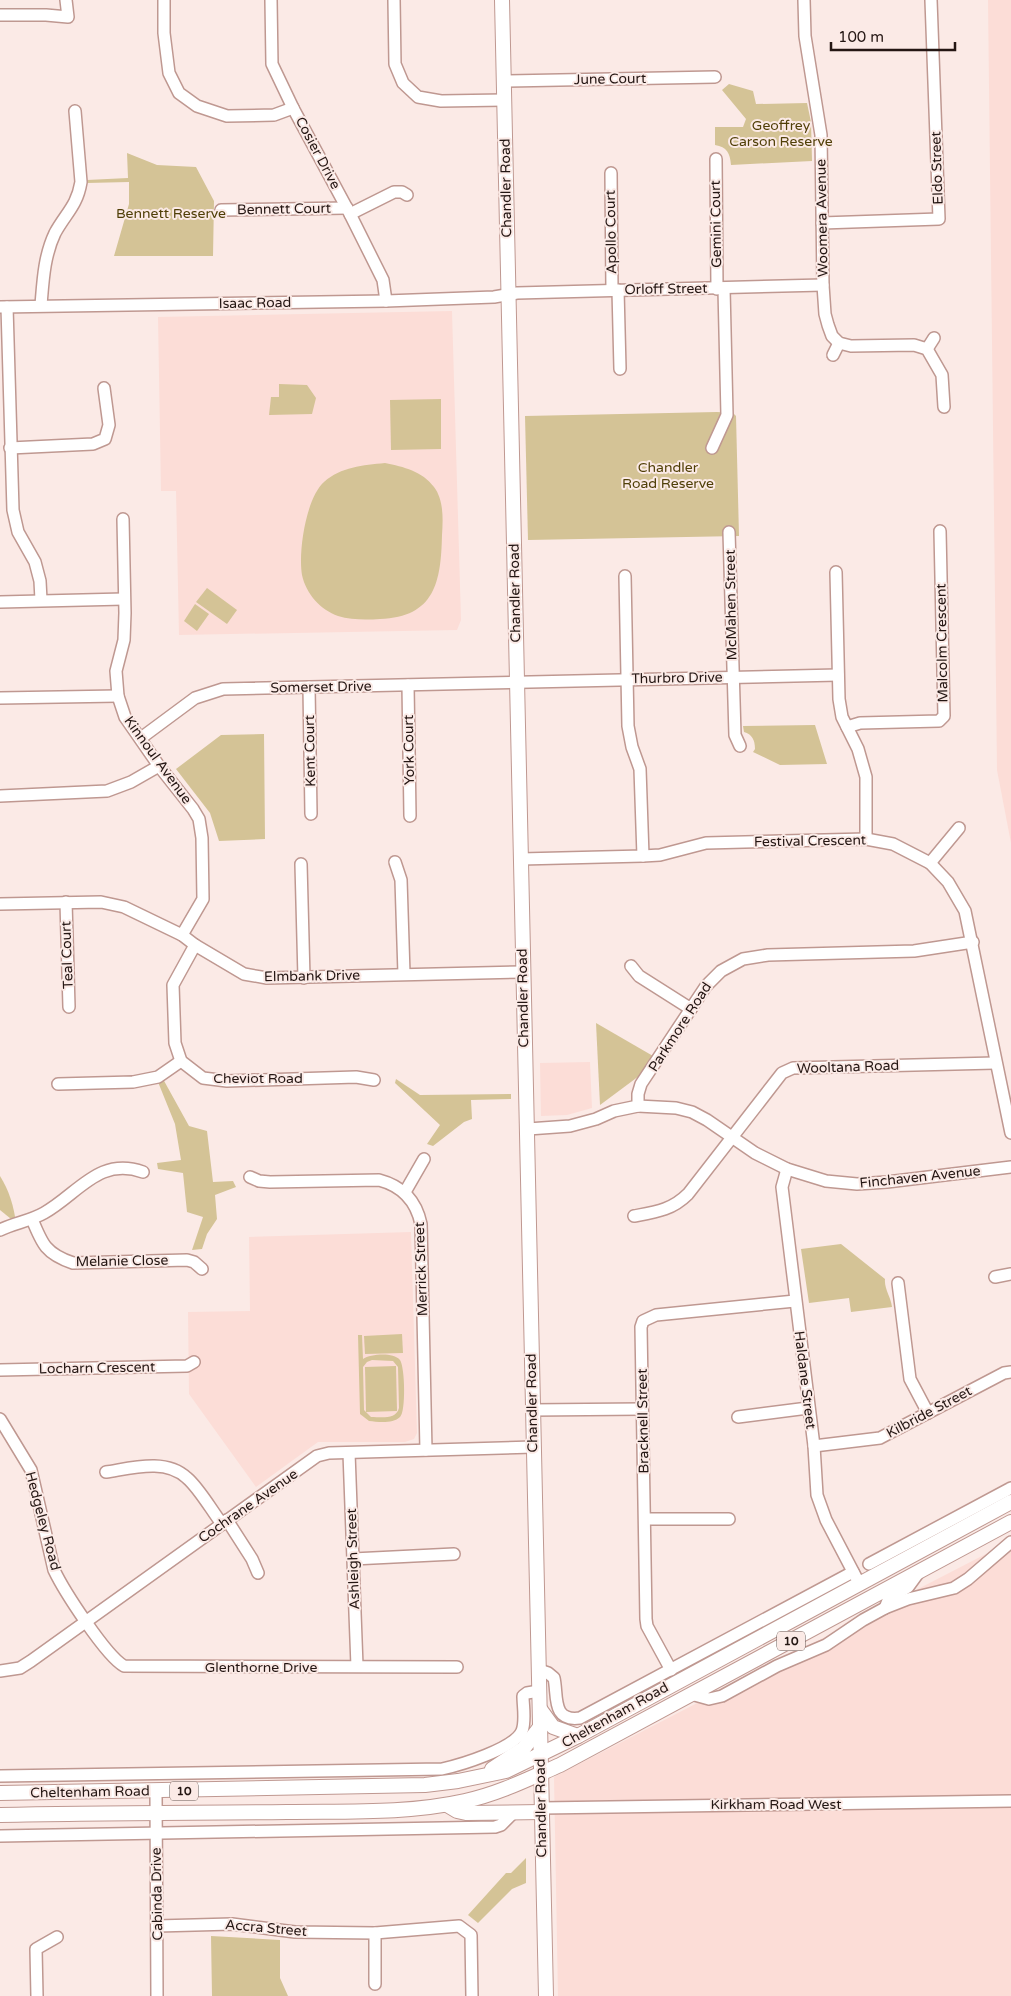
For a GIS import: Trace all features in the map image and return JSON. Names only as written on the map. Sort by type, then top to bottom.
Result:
[{"type":"main road","name":"Chandler Road","points":[[502,0],[546,1996]]},
{"type":"main road","name":"Cheltenham Road","points":[[0,1793],[425,1785],[476,1778],[506,1771],[578,1736],[856,1577],[1011,1502]]},
{"type":"main road","name":"Cheltenham Road","points":[[0,1815],[392,1810],[447,1805],[490,1794],[541,1774],[1011,1522]]},
{"type":"main road","points":[[856,1577],[869,1589],[891,1587]]},
{"type":"main road","points":[[539,1709],[553,1727],[578,1736]]},
{"type":"main road","points":[[476,1778],[519,1752],[540,1727]]},
{"type":"main road","points":[[447,1805],[457,1811],[466,1813],[542,1810]]},
{"type":"street","points":[[0,15],[68,17],[66,0]]},
{"type":"street","points":[[164,0],[164,33],[169,73],[180,93],[197,106],[227,116],[274,115],[293,108]]},
{"type":"street","name":"Cosier Drive","points":[[271,0],[272,64],[383,280],[386,301]]},
{"type":"street","points":[[394,0],[396,64],[403,83],[418,97],[441,101],[504,100]]},
{"type":"street","name":"Woomera Avenue","points":[[804,0],[805,36],[821,135],[824,314],[832,336],[839,343]]},
{"type":"street","name":"Eldo Street","points":[[822,223],[939,219],[931,0]]},
{"type":"street","name":"June Court","points":[[504,81],[715,76]]},
{"type":"street","points":[[41,306],[44,265],[55,234],[77,201],[81,182],[75,111]]},
{"type":"street","name":"Gemini Court","points":[[712,448],[727,414],[716,159]]},
{"type":"street","name":"Apollo Court","points":[[611,174],[620,369]]},
{"type":"street","points":[[349,211],[394,192],[402,192],[408,195]]},
{"type":"street","name":"Bennett Court","points":[[221,210],[349,211]]},
{"type":"street","name":"Orloff Street","points":[[509,294],[823,285]]},
{"type":"street","name":"Isaac Road","points":[[4,307],[386,301],[494,297],[509,294]]},
{"type":"street","points":[[4,307],[4,404],[10,448],[13,510],[18,532],[35,562],[42,600]]},
{"type":"street","points":[[927,349],[934,338]]},
{"type":"street","points":[[833,355],[839,343],[850,346],[914,345],[927,349],[942,375],[944,407]]},
{"type":"street","points":[[10,448],[93,444],[105,439],[109,425],[104,388]]},
{"type":"street","name":"Kinnoul Avenue","points":[[123,519],[124,640],[116,671],[118,696],[125,718],[193,809],[199,820],[202,838],[203,899],[182,934]]},
{"type":"street","name":"Malcolm Crescent","points":[[847,727],[860,723],[939,721],[944,716],[940,531]]},
{"type":"street","name":"McMahen Street","points":[[729,532],[732,677],[735,735],[740,746]]},
{"type":"street","points":[[836,572],[839,700],[842,717],[858,749],[866,777],[866,839]]},
{"type":"street","points":[[625,576],[628,726],[632,747],[640,770],[643,856]]},
{"type":"street","points":[[0,602],[124,599]]},
{"type":"street","name":"Thurbro Drive","points":[[517,682],[838,675]]},
{"type":"street","name":"Somerset Drive","points":[[141,738],[195,698],[223,689],[517,682]]},
{"type":"street","name":"York Court","points":[[408,685],[410,816]]},
{"type":"street","name":"Kent Court","points":[[309,687],[311,814]]},
{"type":"street","points":[[0,698],[118,696]]},
{"type":"street","points":[[0,796],[107,791],[131,782],[159,766]]},
{"type":"street","points":[[930,863],[959,828]]},
{"type":"street","name":"Festival Crescent","points":[[521,859],[660,855],[706,843],[866,839],[893,844],[930,863],[948,882],[965,911],[973,942],[1011,1133]]},
{"type":"street","points":[[395,862],[401,880],[404,974]]},
{"type":"street","points":[[302,864],[304,978]]},
{"type":"street","name":"Teal Court","points":[[66,902],[69,1007]]},
{"type":"street","name":"Elmbank Drive","points":[[0,904],[101,902],[124,907],[182,934],[195,945],[244,974],[267,978],[523,972]]},
{"type":"street","name":"Parkmore Road","points":[[638,1106],[638,1094],[642,1084],[691,1009],[713,977],[736,963],[755,956],[902,952],[973,942]]},
{"type":"street","points":[[58,1084],[133,1082],[158,1077],[180,1061],[175,1043],[173,985],[195,945]]},
{"type":"street","points":[[631,966],[639,976],[691,1009]]},
{"type":"street","name":"Cheviot Road","points":[[180,1061],[203,1078],[227,1081],[356,1077],[374,1080]]},
{"type":"street","name":"Wooltana Road","points":[[634,1216],[657,1212],[677,1205],[688,1194],[782,1073],[787,1070],[793,1068],[996,1063]]},
{"type":"street","points":[[528,1129],[570,1126],[596,1119],[614,1110],[638,1106]]},
{"type":"street","name":"Finchaven Avenue","points":[[638,1106],[676,1108],[692,1112],[755,1153],[787,1169],[826,1181],[857,1184],[1011,1167]]},
{"type":"street","points":[[250,1177],[259,1181],[270,1182],[379,1180],[392,1184],[405,1192],[424,1159]]},
{"type":"street","points":[[0,1230],[44,1213],[96,1175],[109,1170],[127,1167],[143,1172]]},
{"type":"street","name":"Haldane Street","points":[[787,1169],[782,1187],[814,1446],[817,1495],[826,1520],[856,1577]]},
{"type":"street","name":"Merrick Street","points":[[405,1192],[416,1207],[421,1224],[426,1450]]},
{"type":"street","name":"Melanie Close","points":[[32,1219],[41,1241],[49,1252],[60,1259],[73,1263],[187,1260],[194,1262],[202,1269]]},
{"type":"street","points":[[995,1277],[1011,1274]]},
{"type":"street","points":[[898,1283],[910,1379],[928,1413]]},
{"type":"street","name":"Bracknell Street","points":[[671,1670],[647,1626],[646,1618],[641,1327],[644,1321],[656,1316],[795,1301]]},
{"type":"street","name":"Locharn Crescent","points":[[0,1370],[187,1366],[194,1362]]},
{"type":"street","name":"Kilbride Street","points":[[814,1446],[880,1438],[1004,1373],[1011,1372]]},
{"type":"street","points":[[738,1416],[808,1408]]},
{"type":"street","points":[[532,1410],[642,1409]]},
{"type":"street","name":"Hedgeley Road","points":[[0,1419],[31,1470],[54,1570],[61,1584],[87,1622]]},
{"type":"street","name":"Cochrane Avenue","points":[[0,1671],[20,1668],[317,1456],[329,1453],[533,1447]]},
{"type":"street","name":"Ashleigh Street","points":[[350,1453],[357,1666]]},
{"type":"street","points":[[106,1472],[142,1466],[171,1468],[188,1478],[252,1559],[258,1573]]},
{"type":"street","points":[[869,1564],[1011,1488]]},
{"type":"street","points":[[645,1519],[729,1519]]},
{"type":"street","name":"Cheltenham Road","points":[[691,1694],[709,1699],[722,1696],[777,1666],[826,1645],[885,1608],[908,1599],[954,1588],[968,1579],[1011,1542]]},
{"type":"street","points":[[353,1559],[454,1554]]},
{"type":"street","points":[[885,1608],[889,1598],[908,1587],[919,1572]]},
{"type":"street","name":"Cheltenham Road","points":[[539,1670],[548,1673],[554,1679],[555,1699],[558,1708],[564,1715],[576,1719],[584,1717],[671,1670],[856,1577]]},
{"type":"street","name":"Glenthorne Drive","points":[[87,1622],[116,1662],[124,1666],[457,1667]]},
{"type":"street","name":"Cheltenham Road","points":[[0,1776],[442,1768],[471,1762],[513,1740],[519,1735],[523,1727],[524,1695],[539,1691]]},
{"type":"street","name":"Cabinda Drive","points":[[156,1791],[157,1996]]},
{"type":"street","name":"Kirkham Road West","points":[[542,1810],[774,1803],[1011,1801]]},
{"type":"street","points":[[0,1836],[495,1827],[501,1825],[513,1812]]},
{"type":"street","name":"Accra Street","points":[[157,1926],[232,1924],[295,1932],[375,1933],[460,1926],[471,1935],[472,1996]]},
{"type":"street","points":[[375,1933],[375,1984]]},
{"type":"street","points":[[37,1996],[36,1949],[57,1937]]},
{"type":"shaded area","points":[[988,0],[1011,0],[1011,843],[997,770]]},
{"type":"shaded area","points":[[452,311],[461,620],[457,630],[179,635],[176,491],[161,491],[158,317]]},
{"type":"shaded area","points":[[590,1062],[592,1108],[567,1115],[541,1116],[540,1063]]},
{"type":"shaded area","points":[[411,1232],[417,1433],[414,1439],[405,1442],[318,1442],[256,1487],[189,1394],[188,1312],[250,1311],[249,1237]]},
{"type":"shaded area","points":[[1011,1541],[1011,1996],[558,1996],[554,1777]]},
{"type":"green space","name":"Geoffrey Carson Reserve","points":[[729,84],[753,91],[756,104],[807,103],[811,122],[812,161],[731,165],[727,151],[715,145],[715,127],[743,127],[746,119],[722,90]]},
{"type":"green space","name":"Bennett Reserve","points":[[127,153],[157,165],[196,167],[214,201],[213,256],[114,256],[129,204],[129,182],[87,183],[87,180],[128,178]]},
{"type":"green space","points":[[279,384],[307,385],[316,398],[312,414],[269,415],[271,397],[279,397]]},
{"type":"green space","points":[[441,399],[441,449],[391,450],[390,400]]},
{"type":"green space","name":"Chandler Road Reserve","points":[[733,413],[736,416],[739,536],[528,540],[525,416]]},
{"type":"green space","points":[[385,463],[418,473],[434,487],[440,498],[443,523],[440,568],[436,582],[424,604],[413,612],[398,617],[364,620],[338,616],[326,610],[315,600],[304,582],[301,553],[308,512],[318,490],[331,477],[345,470]]},
{"type":"green space","points":[[207,588],[237,610],[227,624],[196,602]]},
{"type":"green space","points":[[195,604],[209,614],[197,631],[184,621]]},
{"type":"green space","points":[[815,725],[827,764],[780,765],[753,752],[755,749],[754,740],[749,734],[744,732],[743,726]]},
{"type":"green space","points":[[264,734],[265,839],[219,841],[210,813],[176,769],[221,735]]},
{"type":"green space","points":[[596,1023],[653,1056],[639,1076],[600,1105]]},
{"type":"green space","points":[[163,1079],[189,1126],[207,1131],[213,1182],[233,1181],[236,1187],[215,1195],[217,1219],[207,1234],[202,1249],[192,1250],[203,1217],[187,1212],[183,1173],[158,1169],[157,1163],[181,1160],[175,1124],[158,1082]]},
{"type":"green space","points":[[396,1079],[420,1095],[511,1094],[511,1099],[471,1100],[472,1119],[464,1122],[433,1146],[427,1144],[440,1125],[395,1083]]},
{"type":"green space","points":[[0,1176],[11,1199],[16,1223],[0,1210]]},
{"type":"green space","points":[[841,1244],[885,1279],[892,1307],[851,1312],[849,1298],[809,1303],[801,1249]]},
{"type":"green space","points":[[402,1334],[403,1353],[365,1354],[364,1336]]},
{"type":"green space","points":[[358,1335],[362,1335],[363,1359],[382,1355],[397,1357],[400,1360],[403,1371],[404,1399],[400,1417],[393,1421],[369,1421],[360,1414]],"holes":[[[372,1360],[393,1361],[398,1367],[399,1408],[391,1416],[371,1417],[364,1410],[363,1367]]]},
{"type":"green space","points":[[396,1366],[397,1411],[366,1412],[365,1367]]},
{"type":"green space","points":[[526,1858],[526,1883],[512,1889],[478,1923],[468,1915],[506,1873],[511,1873]]},
{"type":"green space","points":[[211,1936],[280,1940],[280,1978],[288,1996],[212,1996]]}]
